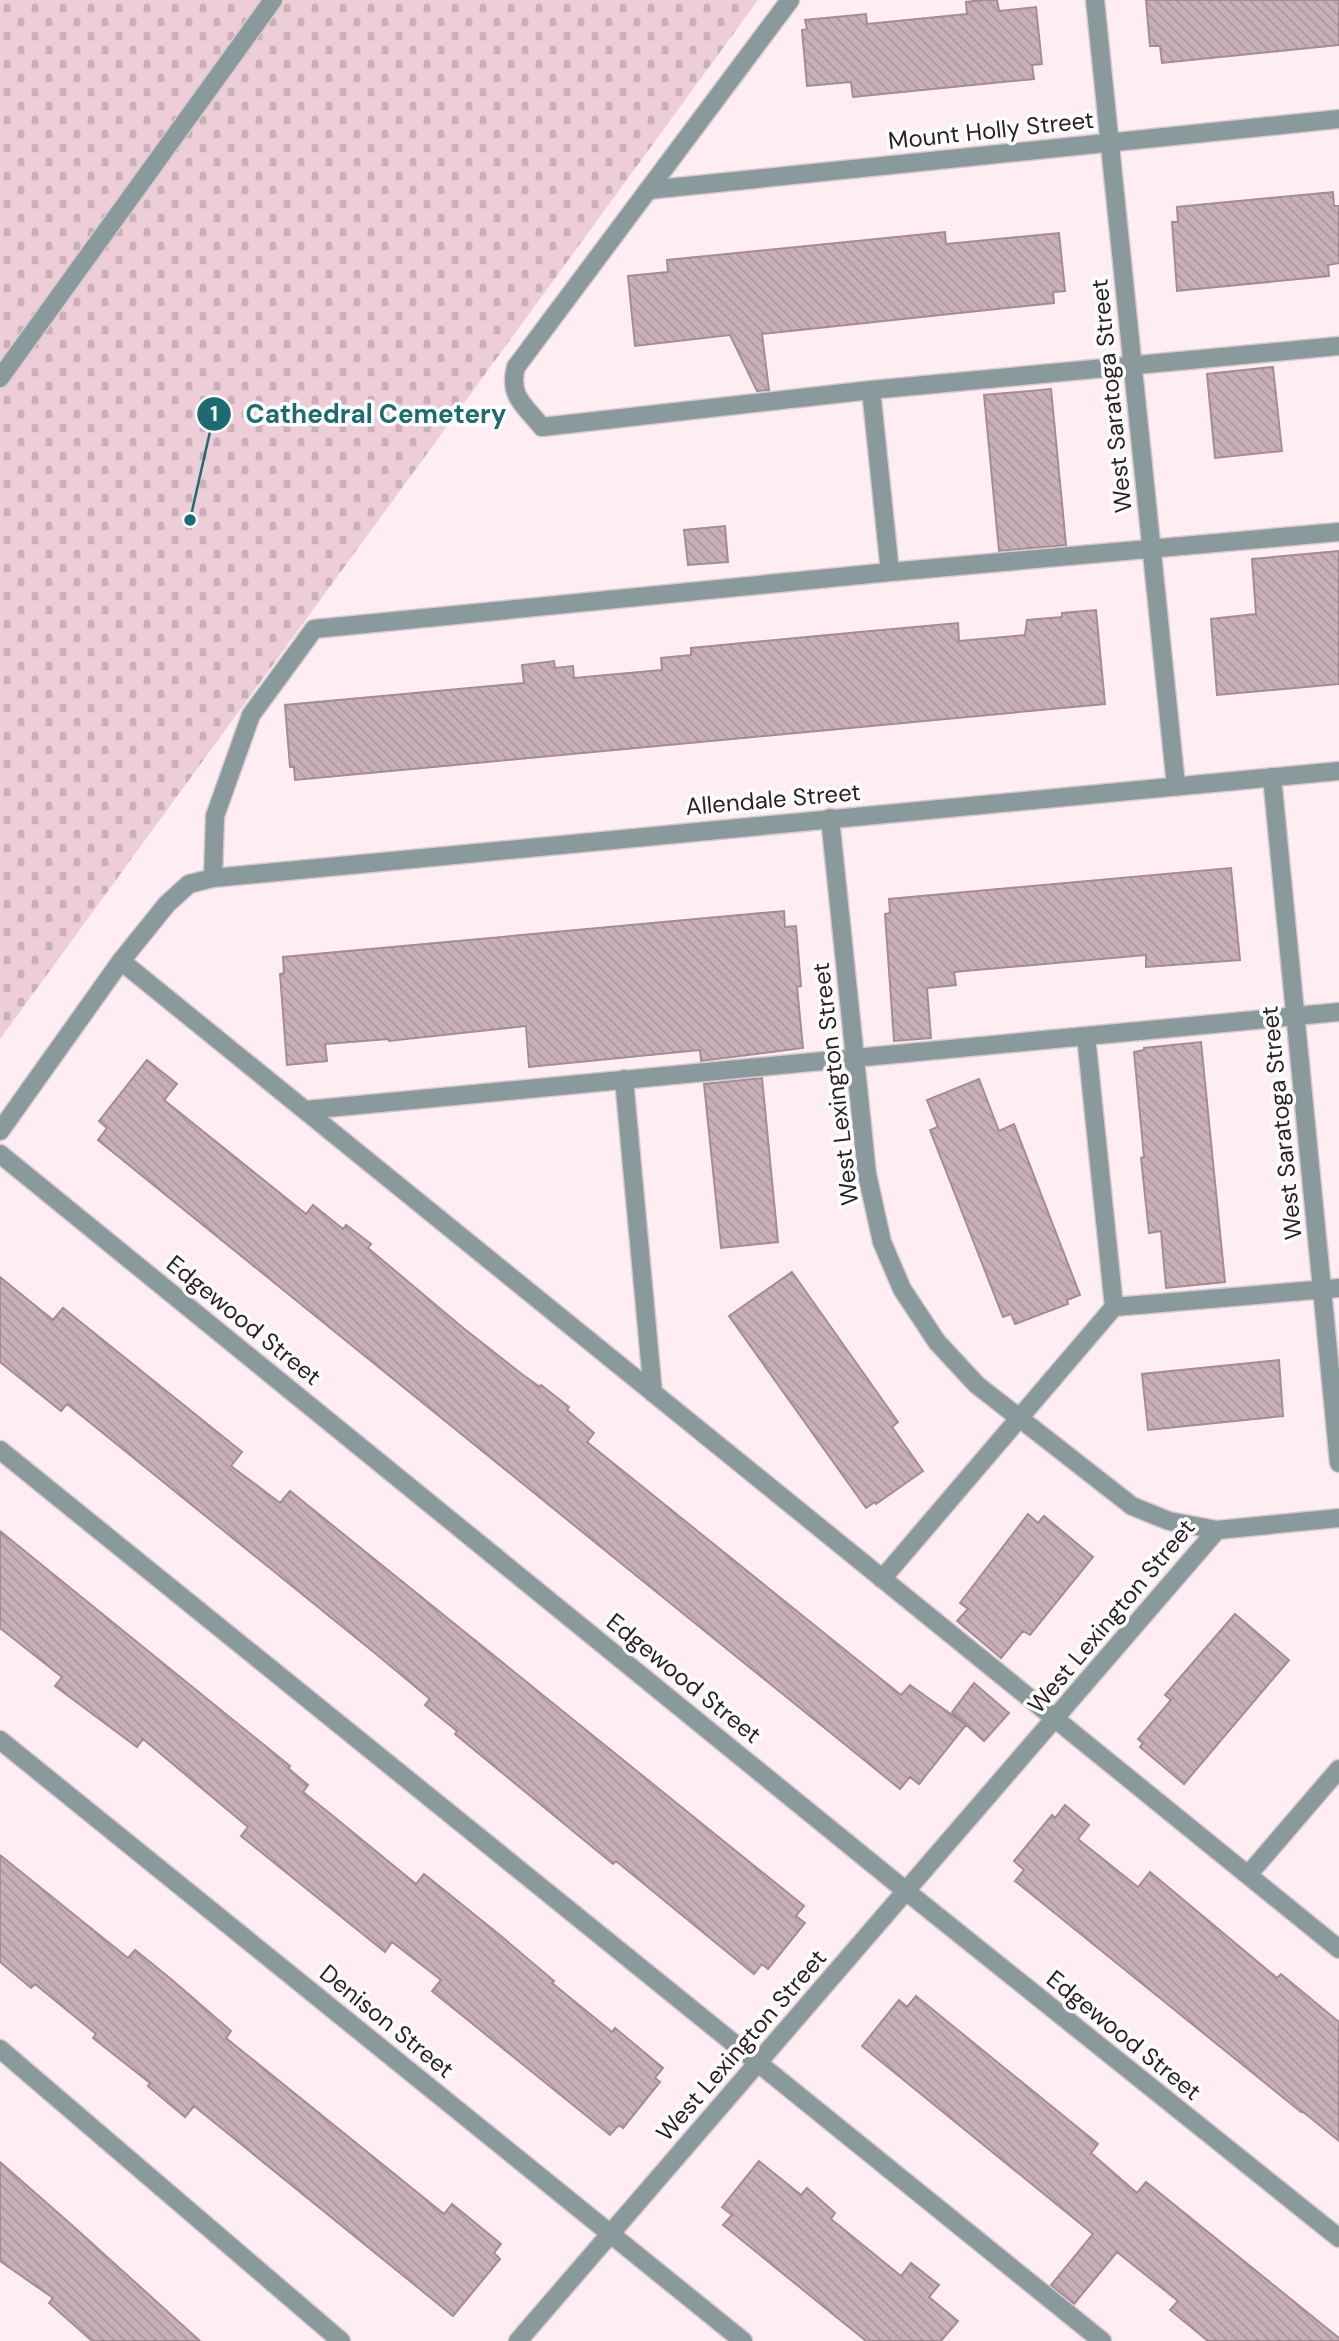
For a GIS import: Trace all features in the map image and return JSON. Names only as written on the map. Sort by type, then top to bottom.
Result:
[{"type":"street","points":[[0,379],[273,0]]},
{"type":"street","points":[[790,0],[516,367],[512,382],[516,394],[542,427],[871,390],[1339,346]]},
{"type":"street","name":"West Saratoga Street","points":[[1095,0],[1176,786]]},
{"type":"street","name":"Mount Holly Street","points":[[648,190],[1339,119]]},
{"type":"street","points":[[871,390],[890,572]]},
{"type":"street","points":[[213,878],[215,816],[251,715],[314,629],[890,572],[1339,532]]},
{"type":"street","name":"Allendale Street","points":[[0,1132],[121,961],[167,904],[189,884],[213,878],[1339,771]]},
{"type":"street","name":"West Saratoga Street","points":[[1272,777],[1295,1016],[1331,1289],[1339,1463]]},
{"type":"street","name":"West Lexington Street","points":[[518,2341],[1217,1530],[1169,1521],[1132,1506],[977,1385],[937,1342],[902,1290],[881,1242],[866,1174],[830,818]]},
{"type":"street","points":[[121,961],[1339,1949]]},
{"type":"street","points":[[306,1110],[1339,1012]]},
{"type":"street","points":[[1086,1036],[1114,1307]]},
{"type":"street","points":[[624,1079],[653,1393]]},
{"type":"street","name":"Edgewood Street","points":[[0,1154],[906,1891],[1339,2238]]},
{"type":"street","points":[[882,1579],[1114,1307],[1331,1289]]},
{"type":"street","points":[[0,1450],[1102,2341]]},
{"type":"street","points":[[1217,1530],[1339,1518]]},
{"type":"street","name":"Denison Street","points":[[0,1740],[743,2341]]},
{"type":"street","points":[[1248,1875],[1339,1769]]},
{"type":"street","points":[[0,2049],[341,2341]]},
{"type":"green space","points":[[0,0],[758,0],[0,1039]]},
{"type":"building","points":[[997,0],[999,11],[1036,7],[1042,64],[1032,65],[1034,79],[853,97],[851,82],[807,86],[802,30],[807,29],[805,20],[866,14],[867,24],[967,14],[966,2]]},
{"type":"building","points":[[1146,0],[1339,0],[1339,45],[1162,63],[1160,46],[1150,46]]},
{"type":"building","points":[[1333,192],[1334,206],[1339,206],[1339,263],[1328,265],[1329,276],[1177,291],[1172,222],[1178,222],[1177,207]]},
{"type":"building","points":[[945,232],[946,244],[1059,233],[1065,291],[1053,292],[1054,303],[762,334],[769,390],[757,391],[730,335],[635,346],[628,276],[668,272],[667,260]]},
{"type":"building","points":[[1273,367],[1282,451],[1215,458],[1207,374]]},
{"type":"building","points":[[1051,389],[1066,545],[999,551],[984,395]]},
{"type":"building","points":[[725,526],[728,562],[688,565],[684,530]]},
{"type":"building","points":[[1339,551],[1339,684],[1217,695],[1211,619],[1256,614],[1252,559]]},
{"type":"building","points":[[1096,610],[1105,704],[295,780],[294,767],[290,767],[285,705],[524,683],[522,665],[554,661],[555,668],[573,666],[574,678],[662,670],[661,658],[691,655],[691,648],[860,632],[958,623],[959,641],[1025,635],[1027,620]]},
{"type":"building","points":[[1231,868],[1240,960],[1146,967],[1146,955],[954,972],[956,985],[927,988],[931,1038],[894,1041],[885,914],[890,913],[889,899]]},
{"type":"building","points":[[784,911],[785,927],[796,926],[801,986],[797,987],[803,1048],[701,1061],[700,1050],[529,1067],[526,1026],[389,1041],[325,1044],[327,1061],[287,1065],[280,974],[284,973],[283,957]]},
{"type":"building","points":[[1201,1042],[1225,1282],[1166,1288],[1161,1231],[1149,1233],[1134,1052],[1144,1048]]},
{"type":"building","points":[[147,1060],[177,1084],[164,1100],[306,1214],[313,1205],[343,1229],[346,1225],[371,1244],[368,1248],[462,1327],[569,1407],[567,1410],[594,1433],[587,1442],[901,1695],[910,1685],[966,1725],[919,1784],[910,1777],[900,1789],[98,1140],[107,1128],[99,1121]]},
{"type":"building","points":[[762,1078],[778,1242],[721,1248],[704,1084]]},
{"type":"building","points":[[979,1079],[999,1131],[1014,1124],[1080,1295],[1067,1300],[1068,1304],[1015,1324],[1011,1314],[1003,1317],[930,1130],[938,1127],[927,1100]]},
{"type":"building","points":[[792,1272],[898,1422],[892,1427],[923,1471],[866,1508],[729,1316]]},
{"type":"building","points":[[0,1277],[53,1320],[63,1308],[242,1452],[231,1466],[280,1503],[290,1491],[804,1906],[796,1916],[805,1923],[768,1969],[762,1964],[754,1974],[616,1861],[613,1864],[455,1734],[457,1731],[425,1705],[430,1699],[376,1654],[67,1404],[61,1411],[0,1362]]},
{"type":"building","points":[[1279,1360],[1283,1416],[1148,1430],[1142,1374]]},
{"type":"building","points":[[1028,1514],[1038,1523],[1044,1516],[1093,1557],[1030,1635],[1023,1631],[1001,1658],[957,1621],[968,1609],[960,1603]]},
{"type":"building","points":[[0,1531],[290,1766],[288,1768],[308,1785],[303,1792],[416,1884],[424,1874],[612,2032],[615,2028],[663,2068],[655,2078],[660,2082],[623,2128],[619,2125],[610,2135],[432,1991],[441,1980],[392,1942],[385,1952],[241,1836],[248,1827],[143,1739],[137,1747],[55,1686],[62,1677],[0,1628]]},
{"type":"building","points":[[1235,1614],[1289,1660],[1184,1784],[1140,1747],[1143,1743],[1138,1739],[1171,1700],[1165,1695]]},
{"type":"building","points":[[974,1683],[1009,1713],[984,1741],[952,1712]]},
{"type":"building","points":[[1065,1805],[1089,1825],[1078,1839],[1138,1887],[1150,1872],[1277,1978],[1281,1974],[1339,2022],[1339,2141],[1015,1881],[1024,1870],[1014,1861],[1052,1815],[1055,1818]]},
{"type":"building","points":[[0,1855],[128,1958],[135,1950],[171,1979],[231,2031],[226,2038],[444,2214],[452,2204],[501,2244],[494,2253],[500,2259],[453,2316],[194,2106],[185,2117],[148,2086],[150,2083],[93,2038],[96,2034],[35,1984],[31,1988],[0,1962]]},
{"type":"building","points":[[916,1996],[1098,2144],[1091,2153],[1137,2193],[1146,2182],[1339,2338],[1339,2341],[1208,2341],[1170,2310],[1178,2301],[1117,2252],[1074,2304],[1051,2285],[1093,2234],[862,2046],[899,2000],[907,2007]]},
{"type":"building","points":[[759,2161],[801,2195],[807,2188],[835,2213],[831,2219],[901,2276],[911,2263],[939,2285],[929,2297],[958,2321],[941,2341],[866,2341],[723,2225],[732,2215],[722,2207]]},
{"type":"building","points":[[0,2162],[200,2341],[92,2341],[49,2303],[53,2298],[0,2261]]},
{"type":"place","name":"Cathedral Cemetery","points":[[190,520]]}]
